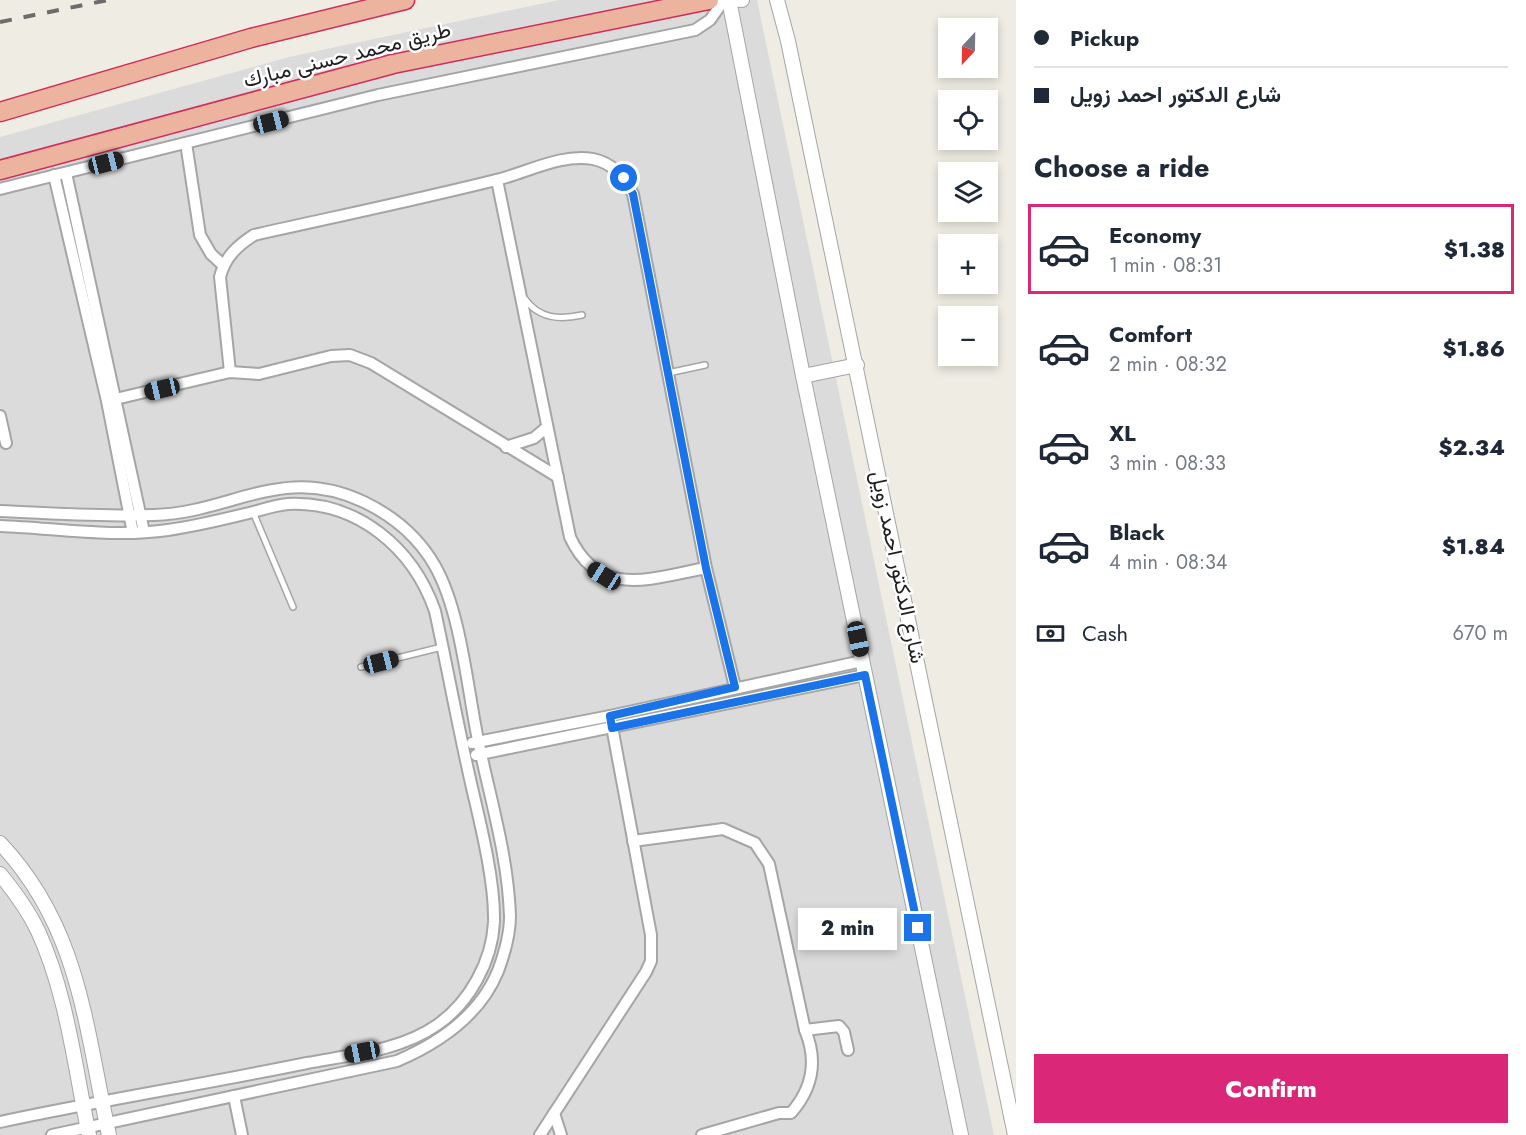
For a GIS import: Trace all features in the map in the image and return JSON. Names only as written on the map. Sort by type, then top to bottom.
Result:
[{"type":"highway","name":"طريق محمد حسنى مبارك","points":[[0,112],[251,38],[405,0]]},
{"type":"highway","name":"طريق محمد حسنى مبارك","points":[[0,170],[393,64],[709,0]]},
{"type":"street","points":[[0,189],[378,95],[695,30],[710,20],[724,0]]},
{"type":"street","points":[[729,0],[803,376],[961,1135]]},
{"type":"street","name":"شارع الدكتور احمد زويل","points":[[777,0],[788,41],[857,365],[1015,1135]]},
{"type":"street","points":[[186,143],[200,235],[211,254],[223,265]]},
{"type":"street","points":[[230,372],[219,292],[223,265],[234,249],[254,235],[497,180],[577,158],[595,159],[611,166],[624,178],[633,194],[706,568],[735,687]]},
{"type":"street","points":[[66,173],[139,532]]},
{"type":"street","points":[[54,176],[111,400]]},
{"type":"street","points":[[497,180],[570,537],[578,554],[590,567],[604,576],[622,581],[706,568]]},
{"type":"street","points":[[111,400],[230,372],[260,374],[331,356],[350,355],[371,363],[558,477]]},
{"type":"street","points":[[803,376],[857,365]]},
{"type":"street","points":[[0,416],[6,443]]},
{"type":"street","points":[[506,447],[534,438],[547,428]]},
{"type":"street","points":[[0,511],[166,514],[283,487],[311,486],[338,491],[388,515],[421,546],[444,585],[452,607],[478,742],[498,823],[510,918],[506,945],[498,971],[480,1002],[442,1038],[397,1061],[234,1096],[108,1129],[52,1135]]},
{"type":"street","points":[[0,526],[139,532],[179,528],[287,504],[320,507],[368,524],[383,534],[408,558],[426,586],[435,611],[481,823],[494,922],[491,943],[471,990],[449,1015],[416,1037],[382,1047],[173,1090],[82,1104],[0,1122]]},
{"type":"street","points":[[463,745],[610,716],[862,661]]},
{"type":"street","points":[[467,756],[865,675]]},
{"type":"street","points":[[540,1135],[651,961],[651,935],[610,716]]},
{"type":"street","points":[[633,841],[723,830],[755,843],[769,864],[805,1030],[810,1042],[812,1080],[804,1098],[791,1113],[779,1113],[702,1135]]},
{"type":"street","points":[[0,843],[30,879],[63,940],[84,1010],[100,1101],[108,1129]]},
{"type":"street","points":[[0,874],[38,930],[45,950],[63,1009],[88,1131]]},
{"type":"street","points":[[805,1030],[839,1026],[844,1032],[848,1050]]},
{"type":"street","points":[[234,1096],[242,1135]]},
{"type":"street","points":[[554,1113],[561,1135]]},
{"type":"lane","points":[[520,293],[528,304],[550,317],[562,319],[582,315]]},
{"type":"lane","points":[[668,373],[705,365]]},
{"type":"lane","points":[[253,512],[293,606]]},
{"type":"lane","points":[[361,667],[442,646]]},
{"type":"shaded area","points":[[559,0],[757,0],[994,1135],[0,1135],[0,137],[289,57]]},
{"type":"railway","points":[[0,22],[108,0]]},
{"type":"route","points":[[624,178],[633,194],[706,568],[735,687],[610,716],[612,728],[865,675],[918,928]]}]
